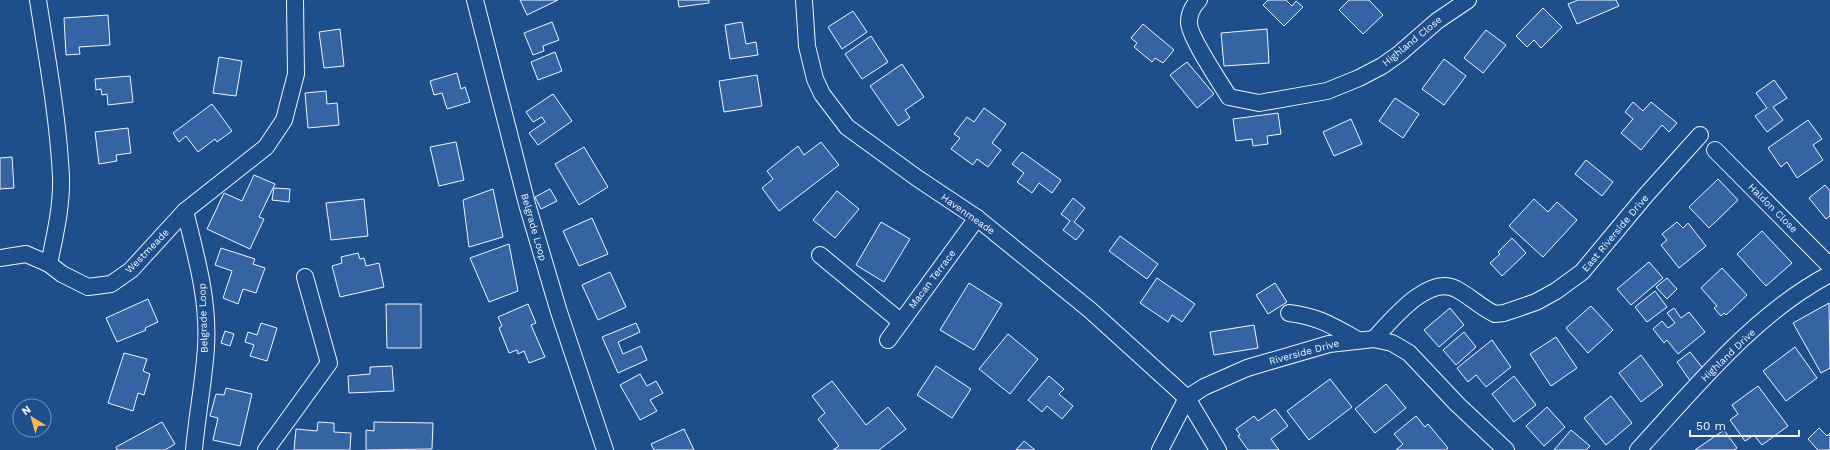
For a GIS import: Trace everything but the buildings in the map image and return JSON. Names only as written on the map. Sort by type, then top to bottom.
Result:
[{"type":"street","points":[[38,0],[51,89],[61,177],[58,222],[49,264]]},
{"type":"street","name":"Westmeade","points":[[0,258],[26,254],[49,264],[62,274],[88,287],[111,284],[131,270],[184,211],[266,147],[284,120],[296,74],[295,0]]},
{"type":"street","name":"Belgrade Loop","points":[[476,0],[527,204],[559,312],[605,450]]},
{"type":"street","name":"Havenmeade","points":[[804,0],[807,46],[815,79],[822,94],[847,127],[917,178],[977,218],[1090,310],[1187,398],[1218,450]]},
{"type":"street","name":"Highland Close","points":[[1199,0],[1191,11],[1188,24],[1214,74],[1230,96],[1259,103],[1327,91],[1359,78],[1382,66],[1399,54],[1437,21],[1468,0]]},
{"type":"street","name":"East Riverside Drive","points":[[1374,339],[1412,301],[1436,286],[1456,288],[1478,305],[1495,314],[1525,306],[1556,291],[1582,272],[1594,260],[1646,195],[1700,135]]},
{"type":"street","name":"Haldon Close","points":[[1715,150],[1830,266]]},
{"type":"street","name":"Belgrade Loop","points":[[184,211],[202,280],[205,314],[206,346],[194,450]]},
{"type":"street","name":"Macan Terrace","points":[[888,340],[977,218]]},
{"type":"street","points":[[820,255],[900,322]]},
{"type":"street","name":"Highland Drive","points":[[1638,450],[1737,345],[1814,282],[1830,274]]},
{"type":"street","points":[[266,450],[329,363],[305,277]]},
{"type":"street","points":[[1289,313],[1311,316],[1325,321],[1358,340]]},
{"type":"street","name":"Riverside Drive","points":[[1187,398],[1204,387],[1247,368],[1329,344],[1374,339],[1392,343],[1410,353],[1457,404],[1506,450]]},
{"type":"street","points":[[1160,450],[1187,398]]}]
